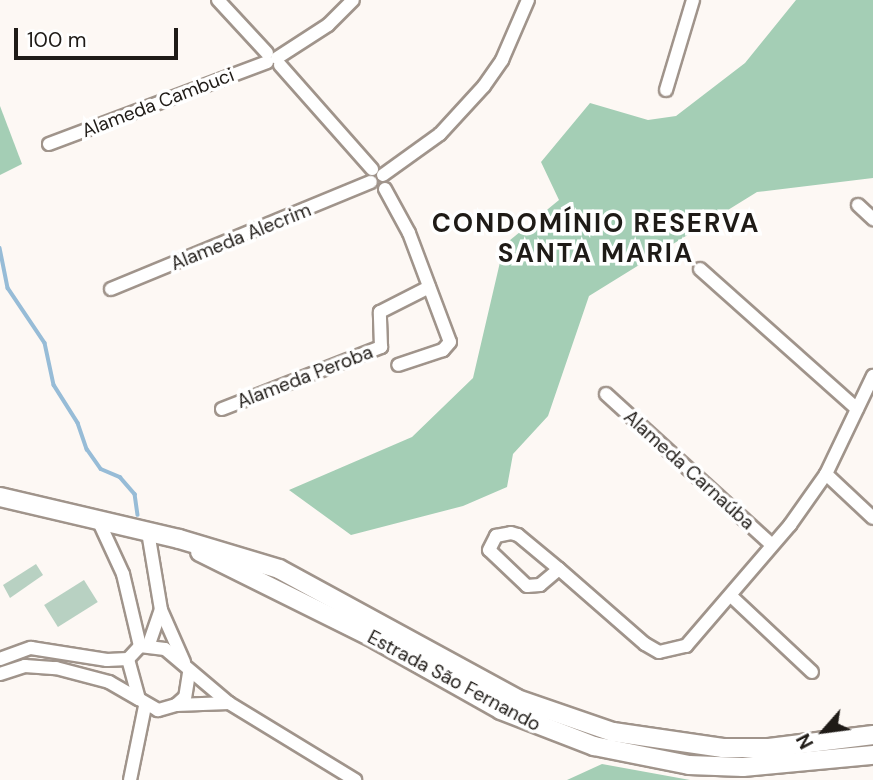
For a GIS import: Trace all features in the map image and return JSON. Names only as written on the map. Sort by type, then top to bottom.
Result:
[{"type":"main road","name":"Estrada São Fernando","points":[[0,497],[148,532],[279,569],[517,699],[613,732],[723,748],[769,748],[873,734]]},
{"type":"main road","name":"Estrada São Fernando","points":[[179,540],[501,709],[594,746],[689,765],[743,767],[873,755]]},
{"type":"street","points":[[218,0],[386,189],[450,342],[443,350],[398,365]]},
{"type":"street","name":"Alameda Cambuci","points":[[48,144],[273,60],[328,25],[353,0]]},
{"type":"street","name":"Alameda Alecrim","points":[[111,289],[375,175],[440,134],[484,86],[507,50],[528,0]]},
{"type":"street","points":[[666,90],[693,0]]},
{"type":"street","points":[[858,205],[873,219]]},
{"type":"street","points":[[700,269],[856,409]]},
{"type":"street","name":"Alameda Peroba","points":[[222,409],[381,347],[380,312],[429,287]]},
{"type":"street","points":[[559,569],[540,585],[527,586],[494,556],[489,545],[496,536],[518,535],[559,569],[659,652],[686,646],[731,596],[826,474],[873,376]]},
{"type":"street","name":"Alameda Carnaúba","points":[[606,394],[772,545]]},
{"type":"street","points":[[826,474],[873,518]]},
{"type":"street","points":[[99,522],[123,574],[144,645]]},
{"type":"street","points":[[148,532],[161,610],[188,670],[189,687],[176,705]]},
{"type":"street","points":[[731,596],[812,672]]},
{"type":"street","points":[[0,659],[31,648],[107,660],[128,659],[144,645],[161,610]]},
{"type":"street","points":[[144,645],[165,649],[229,703],[355,780]]},
{"type":"street","points":[[128,659],[142,703],[130,780]]},
{"type":"street","points":[[0,674],[25,666],[55,668],[109,682],[158,710],[176,705],[229,703]]},
{"type":"green space","points":[[796,0],[873,0],[873,178],[757,192],[589,296],[548,416],[513,454],[507,487],[463,506],[351,535],[289,490],[412,437],[473,378],[504,245],[559,200],[541,162],[590,103],[648,120],[676,116],[745,63]]},
{"type":"green space","points":[[0,106],[22,164],[0,175]]},
{"type":"green space","points":[[36,564],[43,575],[10,598],[3,585]]},
{"type":"green space","points":[[84,580],[98,602],[58,627],[44,605]]},
{"type":"green space","points":[[602,764],[690,780],[567,780]]},
{"type":"waterway","points":[[0,248],[8,288],[45,343],[54,385],[78,423],[87,449],[101,469],[120,477],[135,494],[138,515]]},
{"type":"district","name":"CONDOMÍNIO RESERVA SANTA MARIA","points":[[596,239]]}]
